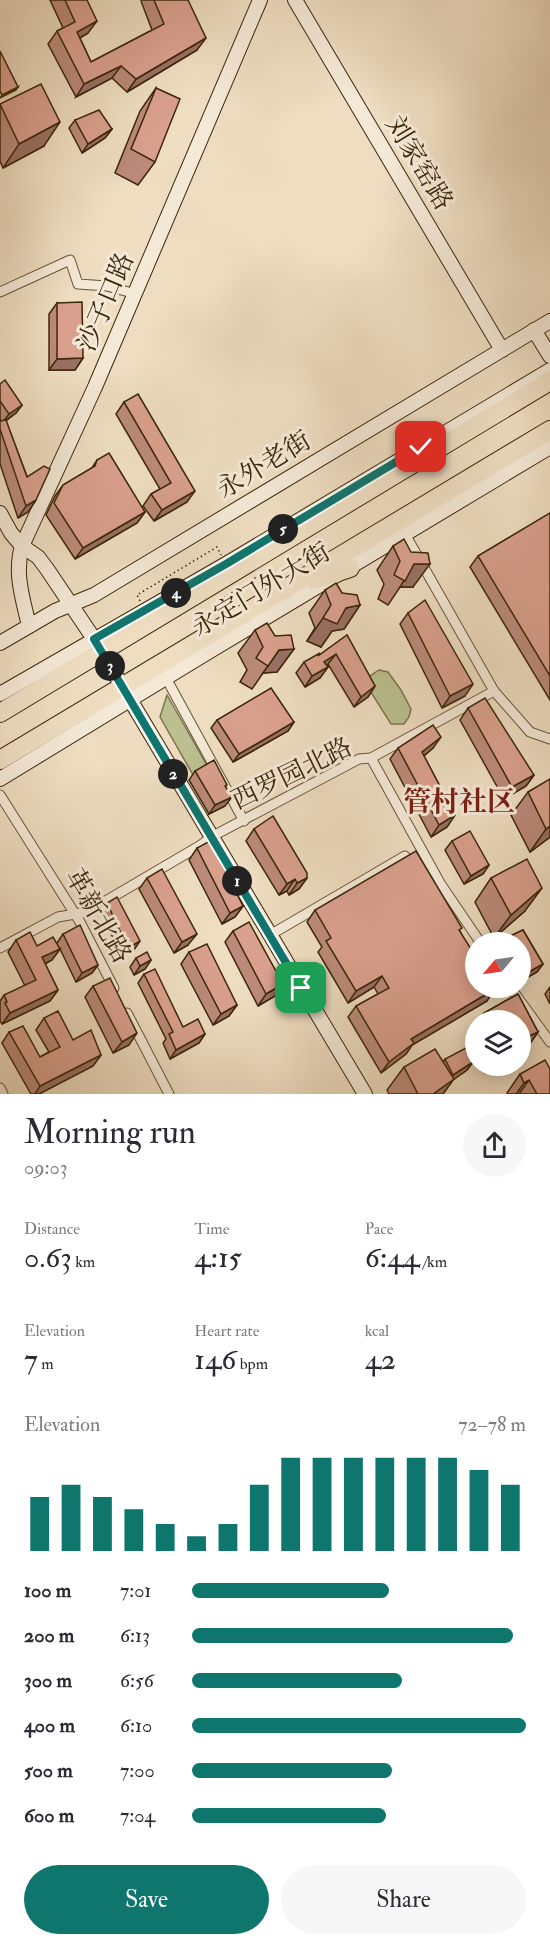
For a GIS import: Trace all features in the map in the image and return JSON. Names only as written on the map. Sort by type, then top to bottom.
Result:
[{"type":"highway","name":"永定门外大街","points":[[0,713],[98,646],[550,381]]},
{"type":"highway","name":"永定门外大街","points":[[0,760],[126,694],[170,659],[550,430]]},
{"type":"highway","points":[[281,591],[350,568]]},
{"type":"highway","points":[[170,659],[205,654]]},
{"type":"street","name":"沙子口路","points":[[29,626],[18,577],[18,561],[22,546],[96,387],[260,0]]},
{"type":"street","name":"刘家窑路","points":[[294,0],[502,350]]},
{"type":"street","points":[[0,292],[70,260],[78,284],[107,286],[136,294]]},
{"type":"street","name":"永外老街","points":[[0,643],[56,611],[94,595],[550,321]]},
{"type":"street","points":[[534,330],[550,356]]},
{"type":"street","name":"永定门外大街","points":[[0,694],[98,646],[226,564],[550,370]]},
{"type":"street","name":"永定门外大街","points":[[0,779],[126,694],[166,678],[550,447]]},
{"type":"street","points":[[0,513],[11,533],[22,546],[38,557],[98,646],[365,1094]]},
{"type":"street","points":[[405,534],[494,691],[530,732],[550,739]]},
{"type":"street","points":[[166,678],[244,821]]},
{"type":"street","name":"西罗园北路","points":[[0,948],[58,917],[87,912],[211,837],[359,759],[371,758],[494,691]]},
{"type":"street","name":"西罗园北路","points":[[371,758],[440,884],[473,932]]},
{"type":"street","name":"革新北路","points":[[0,795],[75,915],[117,994]]},
{"type":"street","points":[[270,935],[405,856]]},
{"type":"street","points":[[518,998],[550,1041]]},
{"type":"street","name":"革新北路","points":[[123,1005],[169,1094]]},
{"type":"street","points":[[0,1088],[3,1094]]},
{"type":"path","points":[[137,595],[217,547]]},
{"type":"path","points":[[220,600],[263,573]]},
{"type":"green space","points":[[379,670],[388,672],[411,709],[404,724],[391,724],[367,686],[370,676]]},
{"type":"green space","points":[[167,695],[208,767],[193,775],[160,717]]},
{"type":"building","points":[[65,0],[87,0],[97,21],[77,32],[91,62],[164,24],[154,0],[188,0],[206,38],[136,79],[121,66],[84,84],[57,31],[75,22]]},
{"type":"building","points":[[0,51],[18,87],[2,95],[0,91]]},
{"type":"building","points":[[41,84],[60,122],[19,144],[0,104]]},
{"type":"building","points":[[156,88],[180,99],[155,162],[131,149]]},
{"type":"building","points":[[99,110],[112,129],[88,144],[75,120]]},
{"type":"building","points":[[82,302],[83,358],[57,359],[57,303]]},
{"type":"building","points":[[5,380],[22,405],[9,414],[0,401],[0,384]]},
{"type":"building","points":[[138,394],[195,491],[162,510],[151,494],[171,483],[124,402]]},
{"type":"building","points":[[6,420],[27,477],[44,466],[50,469],[36,500],[26,506],[0,429],[0,421]]},
{"type":"building","points":[[109,453],[145,512],[83,548],[54,503],[63,485],[95,466],[97,460]]},
{"type":"building","points":[[550,513],[550,676],[478,556]]},
{"type":"building","points":[[404,539],[411,552],[428,553],[430,564],[414,564],[405,581],[394,575],[400,561],[393,546]]},
{"type":"building","points":[[336,583],[342,593],[357,595],[360,605],[346,608],[337,624],[323,618],[331,605],[325,590]]},
{"type":"building","points":[[425,600],[473,684],[450,696],[408,613]]},
{"type":"building","points":[[267,623],[275,636],[291,635],[294,649],[279,650],[268,666],[256,658],[263,647],[255,630]]},
{"type":"building","points":[[347,635],[375,686],[361,697],[336,654],[324,662],[328,667],[312,676],[304,662],[320,653],[318,656]]},
{"type":"building","points":[[271,688],[294,722],[239,754],[217,720]]},
{"type":"building","points":[[485,698],[534,775],[512,787],[468,708]]},
{"type":"building","points":[[433,725],[441,737],[422,752],[455,815],[439,825],[398,748]]},
{"type":"building","points":[[214,760],[232,797],[215,805],[195,771]]},
{"type":"building","points":[[550,779],[550,826],[546,829],[528,792]]},
{"type":"building","points":[[273,816],[307,873],[307,878],[297,883],[295,879],[287,884],[254,829]]},
{"type":"building","points":[[470,831],[489,865],[471,876],[452,841]]},
{"type":"building","points":[[210,841],[243,906],[230,913],[197,848]]},
{"type":"building","points":[[416,851],[462,928],[459,930],[465,940],[465,998],[480,998],[411,1039],[414,1043],[389,1062],[356,1006],[389,988],[382,976],[356,991],[326,941],[331,938],[315,910]]},
{"type":"building","points":[[527,859],[542,888],[511,915],[491,878]]},
{"type":"building","points":[[162,869],[197,934],[182,942],[147,878]]},
{"type":"building","points":[[117,897],[140,941],[128,948],[107,903]]},
{"type":"building","points":[[249,922],[283,984],[266,994],[233,931]]},
{"type":"building","points":[[80,925],[98,965],[82,973],[63,934]]},
{"type":"building","points":[[30,932],[37,946],[53,937],[60,949],[42,957],[58,990],[10,1013],[4,995],[36,980],[16,940]]},
{"type":"building","points":[[207,944],[237,1005],[221,1014],[189,952]]},
{"type":"building","points":[[531,944],[543,964],[531,971]]},
{"type":"building","points":[[147,952],[151,960],[140,966],[136,958]]},
{"type":"building","points":[[155,969],[183,1027],[198,1019],[205,1034],[176,1050],[169,1034],[173,1032],[144,974]]},
{"type":"building","points":[[110,978],[137,1033],[122,1042],[93,986]]},
{"type":"building","points":[[511,998],[520,998],[526,1010],[489,1010]]},
{"type":"building","points":[[58,1011],[73,1040],[91,1030],[101,1055],[40,1086],[9,1032],[23,1026],[40,1057],[60,1047],[44,1018]]},
{"type":"building","points":[[531,1019],[538,1032],[531,1035]]},
{"type":"building","points":[[435,1049],[454,1079],[433,1094],[418,1094],[404,1067]]},
{"type":"building","points":[[465,1049],[465,1067],[453,1075],[445,1059]]},
{"type":"building","points":[[545,1060],[550,1069],[550,1094],[537,1094],[529,1080],[524,1083],[521,1076],[531,1076],[531,1068]]},
{"type":"district","name":"管村社区","points":[[459,802]]},
{"type":"route","points":[[301,988],[94,639],[226,564],[421,447]]}]
